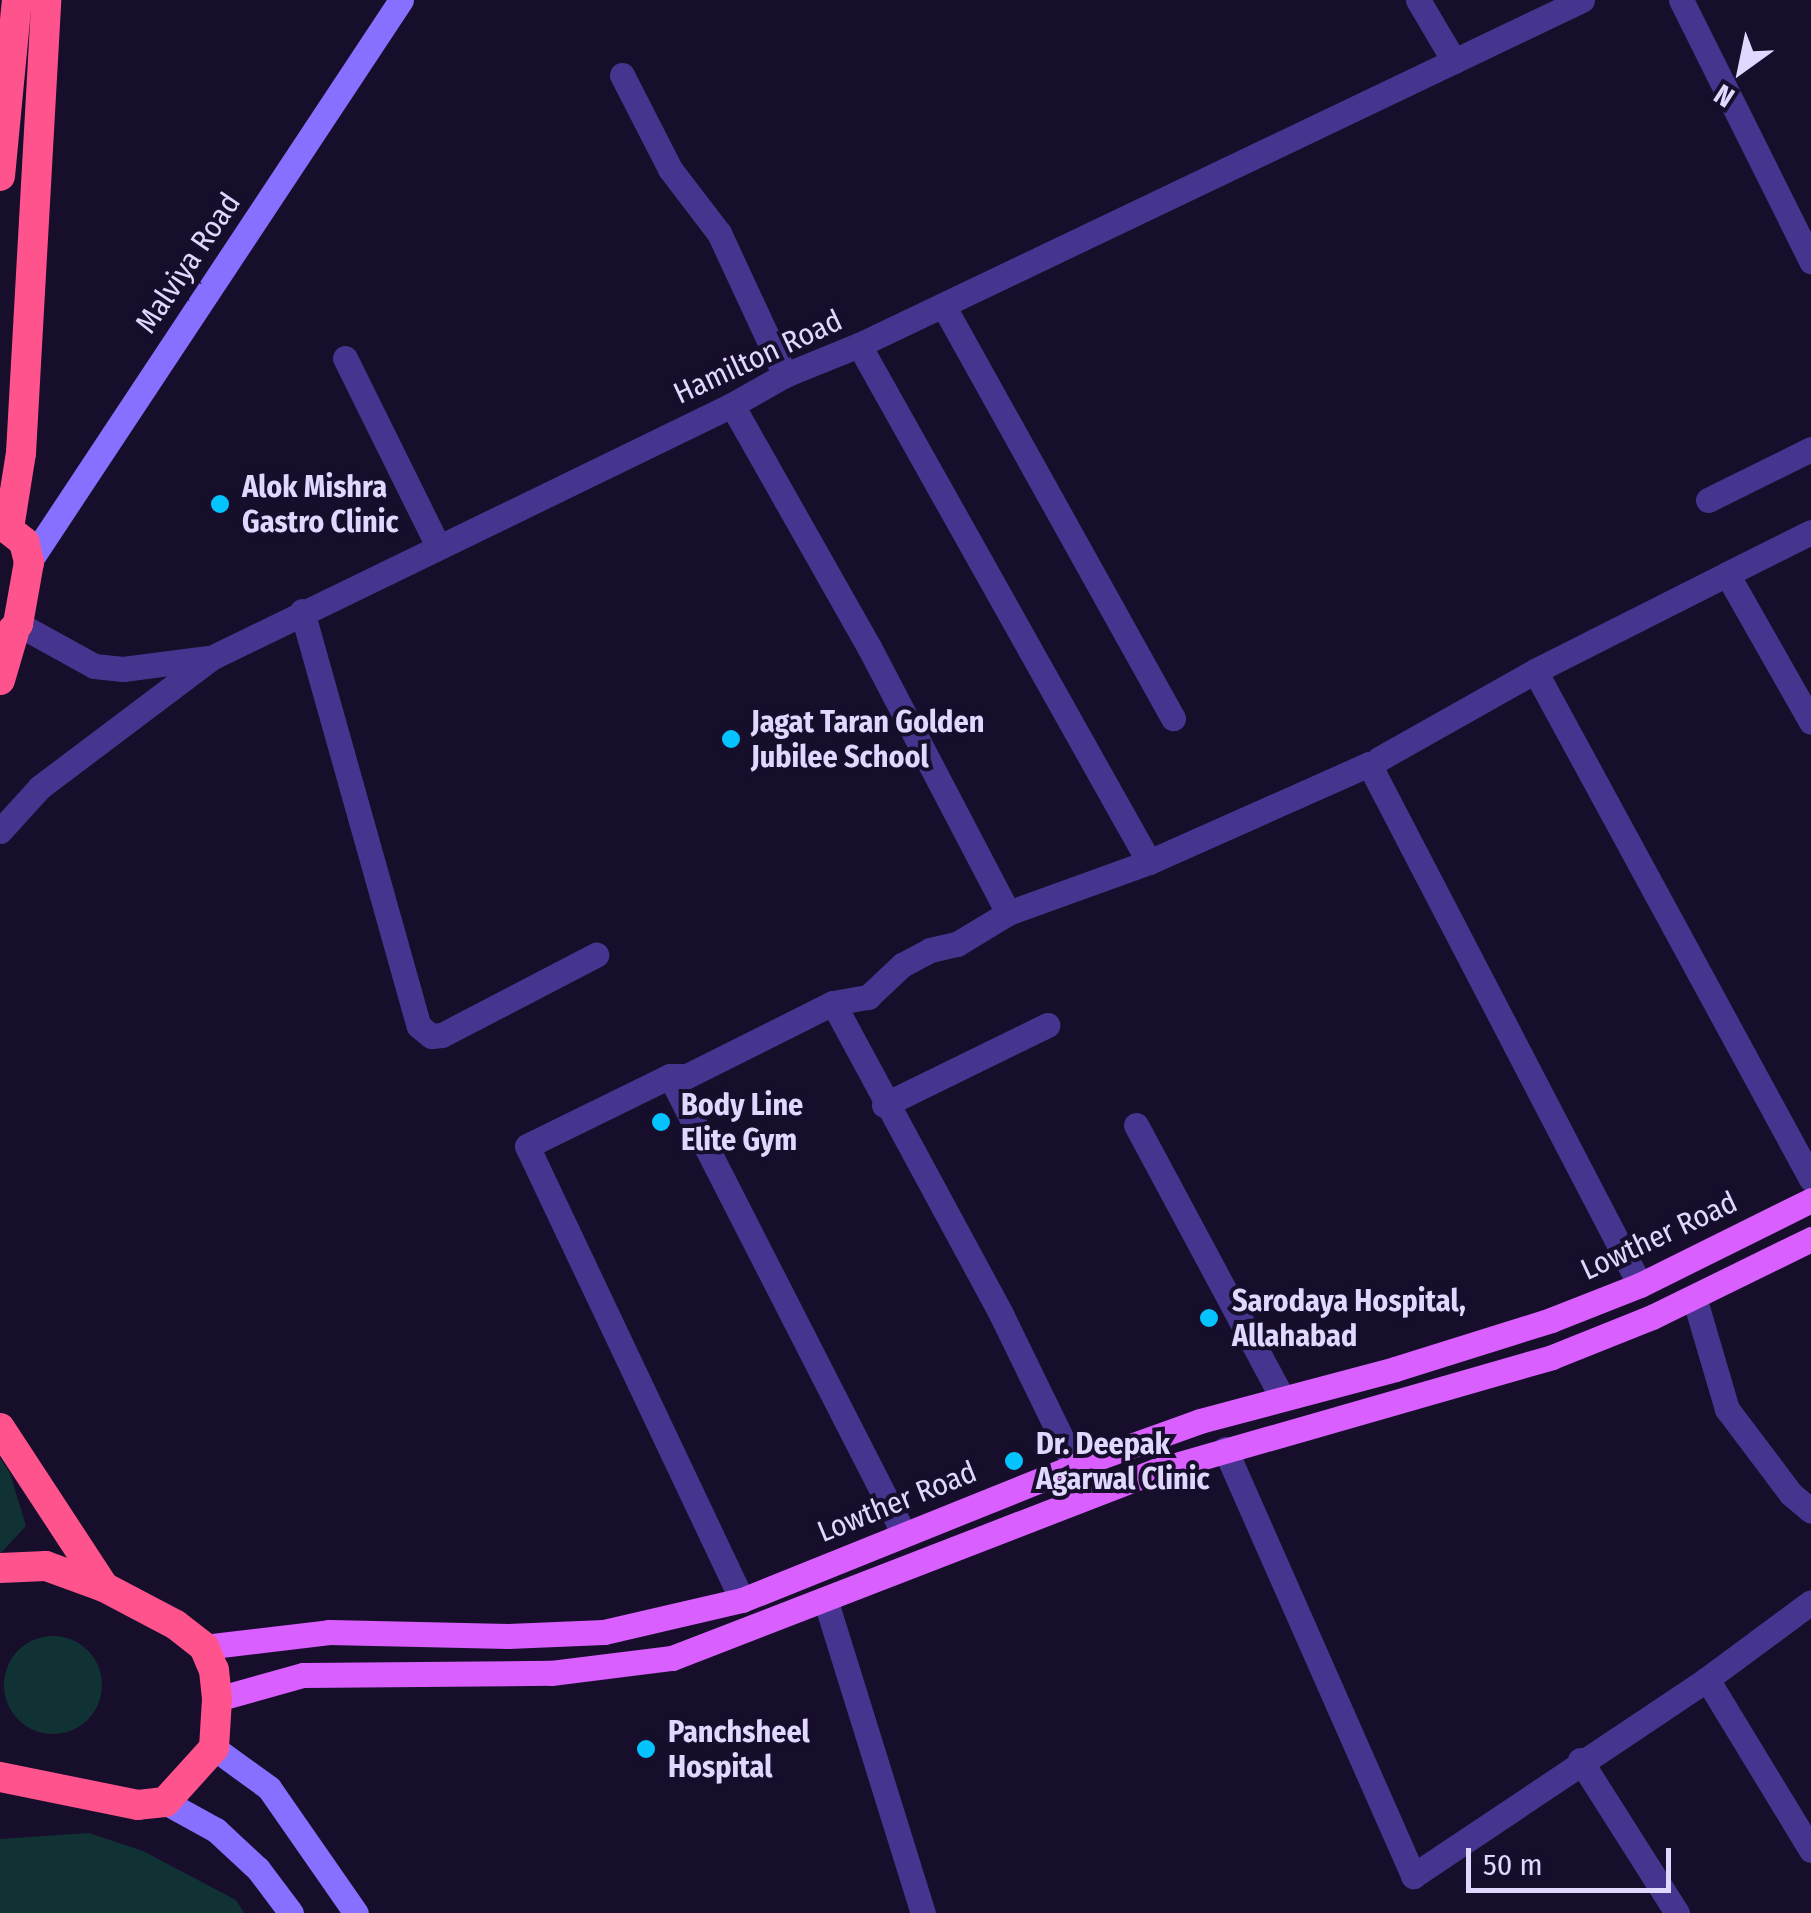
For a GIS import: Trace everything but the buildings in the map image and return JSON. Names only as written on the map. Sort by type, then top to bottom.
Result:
[{"type":"highway","points":[[0,176],[17,0]]},
{"type":"highway","points":[[0,680],[29,562],[24,542],[4,526],[21,454],[46,0]]},
{"type":"highway","points":[[0,1428],[104,1587]]},
{"type":"highway","points":[[0,1568],[46,1566],[104,1587],[176,1624],[204,1648],[214,1670],[217,1699],[214,1748],[164,1802],[138,1804],[0,1778]]},
{"type":"main road","name":"Lowther Road","points":[[204,1648],[329,1632],[508,1636],[604,1632],[742,1600],[1076,1466],[1282,1397],[1476,1344],[1640,1285],[1811,1200]]},
{"type":"main road","points":[[217,1699],[303,1674],[551,1674],[672,1658],[826,1602],[1154,1471],[1552,1357],[1694,1296],[1811,1239]]},
{"type":"street","name":"Malviya Road","points":[[29,562],[401,0]]},
{"type":"street","points":[[1418,0],[1454,61]]},
{"type":"street","name":"Hamilton Road","points":[[0,832],[40,787],[211,658],[732,405],[785,375],[858,345],[1454,61],[1547,7],[1582,0]]},
{"type":"street","points":[[1681,0],[1811,261]]},
{"type":"street","points":[[622,75],[670,169],[719,233],[785,375]]},
{"type":"street","points":[[943,304],[1173,718]]},
{"type":"street","points":[[858,345],[1149,862]]},
{"type":"street","points":[[346,358],[438,546]]},
{"type":"street","points":[[732,405],[869,647],[1008,914]]},
{"type":"street","points":[[1708,500],[1811,449]]},
{"type":"street","points":[[1379,759],[1535,671],[1811,532]]},
{"type":"street","points":[[1727,574],[1811,722]]},
{"type":"street","points":[[302,611],[419,1026],[431,1036],[442,1035],[596,955]]},
{"type":"street","points":[[11,633],[94,666],[123,669],[211,658]]},
{"type":"street","points":[[1535,671],[1811,1180]]},
{"type":"street","points":[[742,1600],[528,1146],[670,1076],[687,1076],[832,1003],[868,997],[902,965],[930,950],[956,944],[1008,914],[1149,862],[1369,764],[1640,1285]]},
{"type":"street","points":[[832,1003],[884,1105],[1001,1314],[1076,1466]]},
{"type":"street","points":[[884,1105],[1048,1025]]},
{"type":"street","points":[[670,1076],[904,1534]]},
{"type":"street","points":[[1136,1126],[1282,1397]]},
{"type":"street","points":[[1694,1296],[1728,1409],[1791,1494],[1811,1511]]},
{"type":"street","points":[[1225,1449],[1412,1876],[1580,1760],[1707,1679],[1811,1602]]},
{"type":"street","points":[[826,1602],[923,1913]]},
{"type":"street","points":[[1707,1679],[1811,1850]]},
{"type":"street","points":[[214,1748],[269,1788],[356,1913]]},
{"type":"street","points":[[1580,1760],[1676,1913]]},
{"type":"street","points":[[164,1802],[216,1830],[258,1868],[291,1913]]},
{"type":"green space","points":[[0,1458],[10,1473],[26,1526],[0,1554]]},
{"type":"green space","points":[[53,1636],[72,1640],[87,1651],[98,1666],[102,1685],[98,1704],[87,1719],[72,1730],[53,1734],[34,1730],[19,1719],[8,1704],[4,1685],[8,1666],[19,1651],[34,1640]]},
{"type":"green space","points":[[89,1833],[143,1851],[236,1900],[244,1913],[0,1913],[0,1839]]},
{"type":"place","name":"Alok Mishra Gastro Clinic","points":[[220,504]]},
{"type":"place","name":"Jagat Taran Golden Jubilee School","points":[[731,739]]},
{"type":"place","name":"Body Line Elite Gym","points":[[661,1122]]},
{"type":"place","name":"Sarodaya Hospital, Allahabad","points":[[1209,1318]]},
{"type":"place","name":"Dr. Deepak Agarwal Clinic","points":[[1014,1461]]},
{"type":"place","name":"Panchsheel Hospital","points":[[646,1749]]}]
